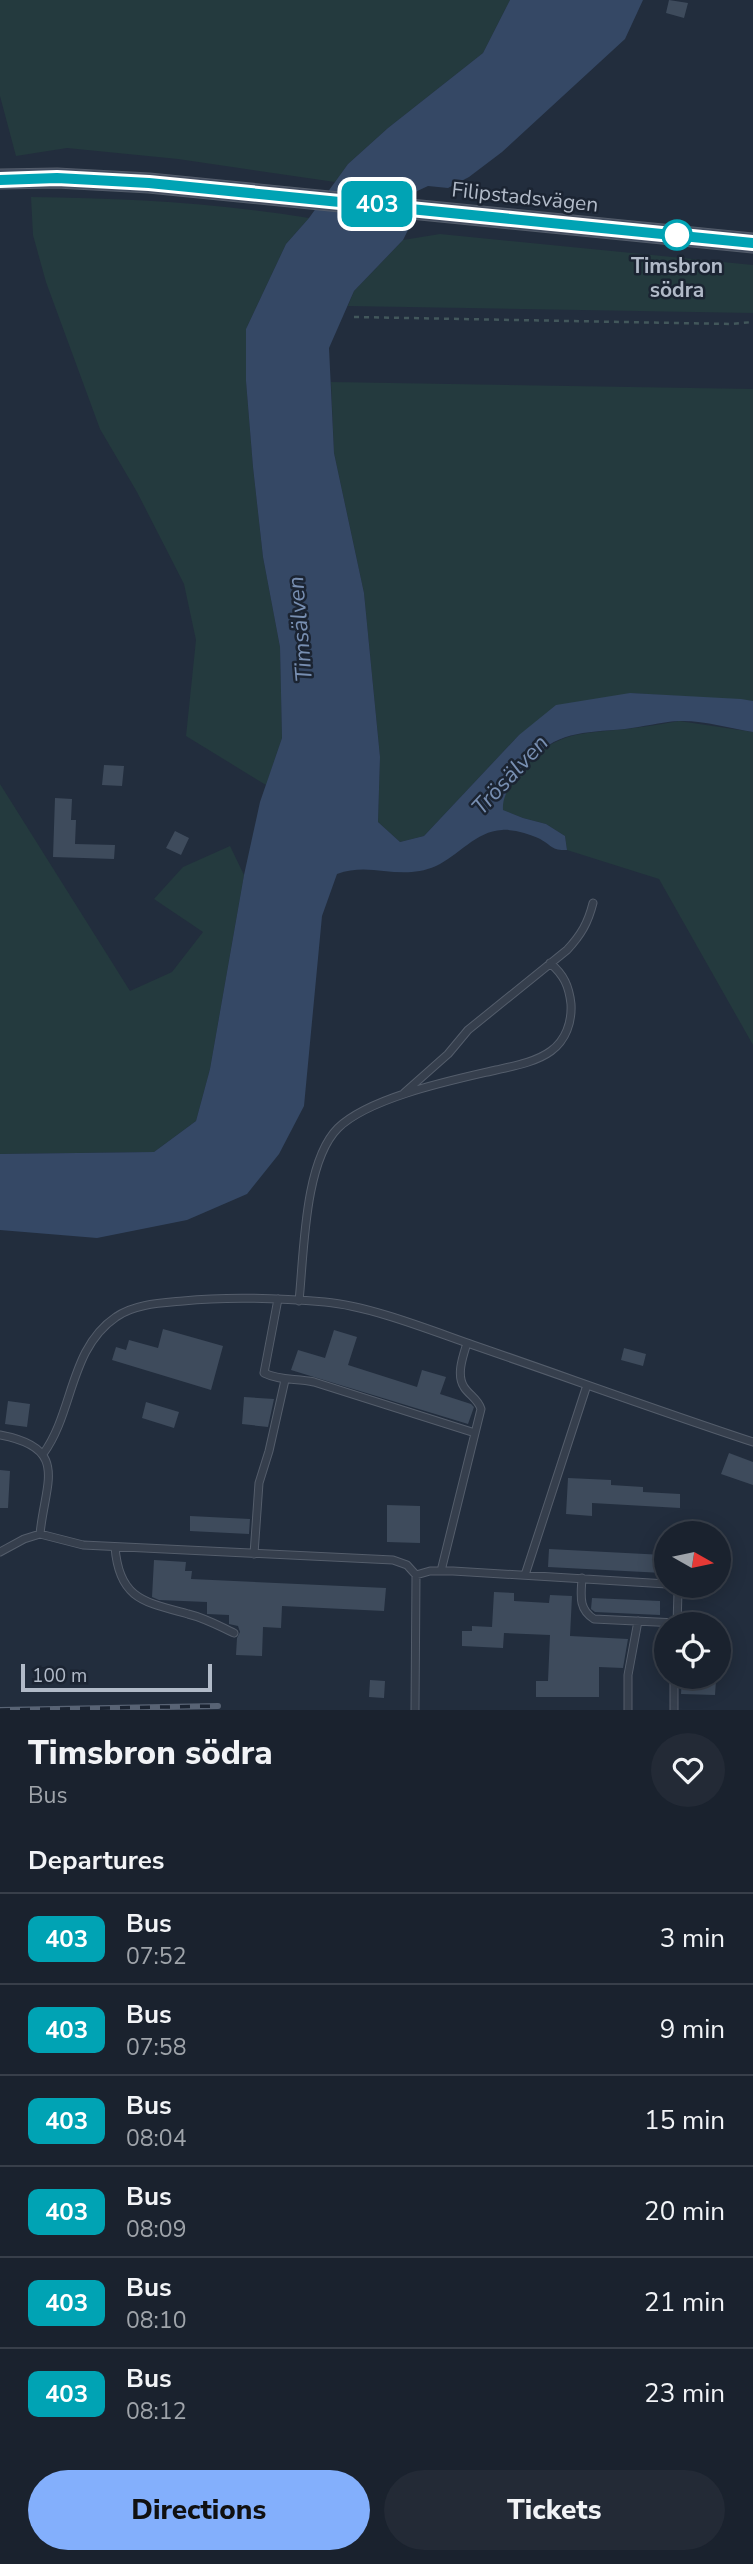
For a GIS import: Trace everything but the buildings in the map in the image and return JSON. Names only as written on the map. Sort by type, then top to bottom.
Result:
[{"type":"main road","name":"Filipstadsvägen","points":[[0,180],[57,178],[149,183],[753,243]]},
{"type":"lane","points":[[398,1098],[449,1054],[468,1030],[581,935],[589,921],[593,903]]},
{"type":"lane","points":[[299,1301],[310,1201],[321,1153],[340,1126],[382,1103],[440,1084],[521,1064],[551,1051],[568,1030],[570,1004],[563,975],[550,963]]},
{"type":"lane","points":[[43,1454],[61,1426],[74,1378],[99,1331],[118,1315],[143,1306],[208,1298],[327,1302],[354,1307],[467,1343],[753,1442]]},
{"type":"lane","points":[[278,1299],[264,1373],[285,1380],[294,1378],[314,1382],[475,1433]]},
{"type":"lane","points":[[441,1571],[481,1409],[480,1404],[463,1386],[461,1377],[467,1343]]},
{"type":"lane","points":[[254,1553],[259,1483],[270,1451],[285,1380]]},
{"type":"lane","points":[[525,1576],[587,1385]]},
{"type":"lane","points":[[0,1435],[33,1445],[43,1454],[49,1465],[50,1478],[40,1534]]},
{"type":"lane","points":[[0,1552],[40,1534],[83,1545],[393,1559],[407,1565],[416,1575],[415,1710]]},
{"type":"lane","points":[[115,1547],[116,1564],[122,1581],[135,1597],[209,1620],[234,1633]]},
{"type":"lane","points":[[416,1575],[441,1571],[654,1584]]},
{"type":"lane","points":[[582,1578],[581,1605],[594,1619],[654,1622]]},
{"type":"lane","points":[[628,1710],[628,1675],[638,1621]]},
{"type":"lane","points":[[674,1689],[674,1710]]},
{"type":"path","points":[[354,317],[731,324],[753,322]]},
{"type":"green space","points":[[0,0],[510,0],[483,53],[388,128],[348,164],[335,182],[178,159],[67,148],[16,156],[0,96]]},
{"type":"green space","points":[[31,197],[170,202],[309,218],[286,244],[246,329],[246,381],[253,467],[263,557],[280,647],[282,738],[266,785],[186,736],[196,640],[184,584],[137,492],[100,429],[46,282],[33,235]]},
{"type":"green space","points":[[440,234],[753,265],[753,313],[348,306],[354,291],[403,240]]},
{"type":"green space","points":[[331,382],[753,389],[753,701],[630,693],[519,735],[424,836],[400,842],[378,822],[380,757],[364,593],[334,453]]},
{"type":"green space","points":[[679,721],[753,732],[753,1045],[659,879],[567,850],[565,836],[546,824],[502,810],[505,796],[517,777],[529,762],[553,743],[592,732]]},
{"type":"green space","points":[[0,784],[130,991],[172,972],[203,932],[154,899],[183,867],[230,846],[244,875],[210,1069],[196,1121],[154,1152],[0,1154]]},
{"type":"water","points":[[510,0],[643,0],[625,39],[502,152],[469,177],[448,188],[428,186],[413,193],[410,226],[403,240],[354,291],[329,348],[334,453],[364,593],[380,757],[378,822],[400,842],[424,836],[519,735],[556,705],[630,693],[741,699],[753,701],[753,732],[678,721],[567,737],[543,749],[532,759],[508,790],[503,810],[546,824],[565,836],[567,850],[554,848],[526,833],[502,830],[475,839],[444,862],[423,870],[362,870],[337,874],[322,916],[304,1106],[279,1154],[247,1194],[187,1220],[97,1238],[0,1230],[0,1154],[154,1152],[196,1121],[210,1069],[244,875],[260,802],[282,738],[280,647],[263,557],[253,467],[246,381],[246,329],[286,244],[309,218],[348,164],[388,128],[483,53]]},
{"type":"railway","points":[[0,1710],[218,1706]]},
{"type":"bus line","name":"403","points":[[0,180],[57,178],[149,183],[753,243]]},
{"type":"place","name":"Timsbron södra","points":[[677,235]]},
{"type":"water label","name":"Timsälven","points":[[300,629]]},
{"type":"water label","name":"Trösälven","points":[[510,775]]}]
